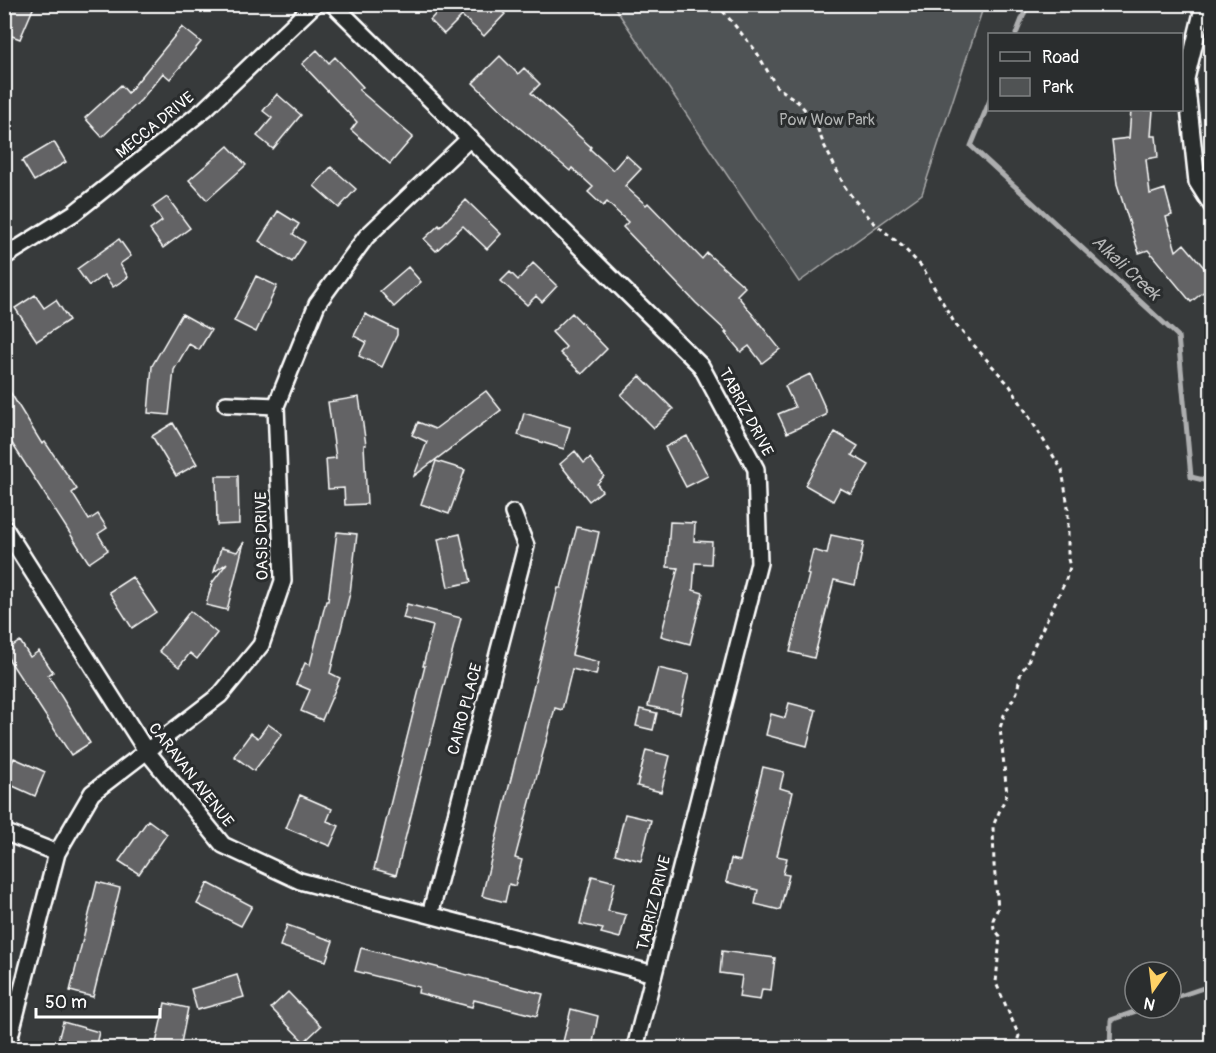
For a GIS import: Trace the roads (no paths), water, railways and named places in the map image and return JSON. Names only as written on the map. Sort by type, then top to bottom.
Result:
[{"type":"street","name":"MECCA DRIVE","points":[[4,257],[74,213],[205,109],[315,4]]},
{"type":"street","name":"TABRIZ DRIVE","points":[[333,4],[700,366],[756,469],[759,563],[635,1048]]},
{"type":"street","points":[[1204,4],[1186,79],[1197,182],[1212,206]]},
{"type":"street","name":"OASIS DRIVE","points":[[7,1048],[57,853],[92,793],[220,695],[261,645],[283,581],[276,406],[317,304],[366,237],[470,138]]},
{"type":"street","points":[[226,404],[276,406]]},
{"type":"street","name":"CAIRO PLACE","points":[[430,915],[526,546],[513,513]]},
{"type":"street","name":"CARAVAN AVENUE","points":[[4,527],[147,751],[223,845],[300,881],[654,974]]},
{"type":"street","points":[[4,832],[57,853]]},
{"type":"waterway","name":"Alkali Creek","points":[[1016,33],[1028,4]]},
{"type":"waterway","name":"Alkali Creek","points":[[988,105],[971,146],[1178,336],[1191,477],[1212,482]]},
{"type":"waterway","name":"Alkali Creek","points":[[1183,995],[1212,985]]},
{"type":"waterway","name":"Alkali Creek","points":[[1110,1048],[1111,1020],[1123,1016]]},
{"type":"park label","name":"Pow Wow Park","points":[[827,120]]}]
